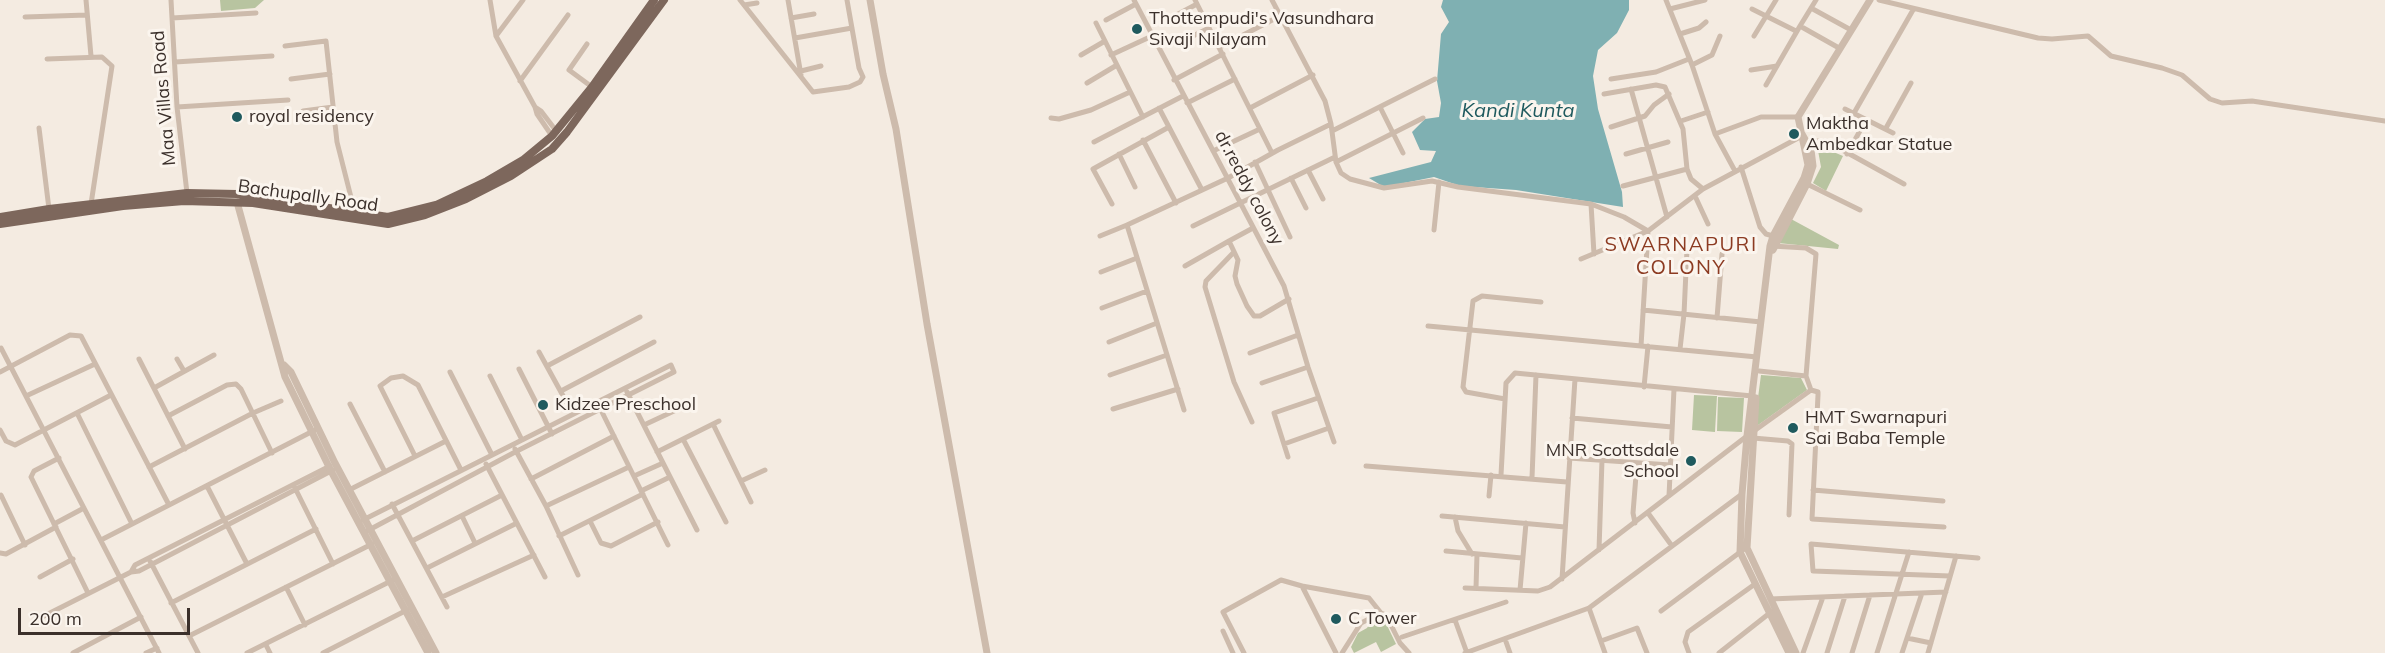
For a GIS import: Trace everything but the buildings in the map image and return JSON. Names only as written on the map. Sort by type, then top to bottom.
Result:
[{"type":"main road","name":"Bachupally Road","points":[[0,217],[187,193],[237,194],[388,217],[436,205],[487,181],[523,160],[555,134],[592,87],[654,0]]},
{"type":"main road","name":"Bachupally Road","points":[[0,224],[153,202],[237,202],[388,224],[425,215],[466,200],[511,176],[552,149],[664,0]]},
{"type":"street","points":[[86,0],[91,56]]},
{"type":"street","name":"Maa Villas Road","points":[[171,0],[177,108],[187,193]]},
{"type":"street","points":[[490,0],[496,36],[535,107],[555,134]]},
{"type":"street","points":[[496,36],[523,0]]},
{"type":"street","points":[[788,0],[801,74]]},
{"type":"street","points":[[742,3],[801,74],[813,92],[849,87],[860,82],[863,77],[859,68],[847,0]]},
{"type":"street","points":[[870,0],[883,74],[896,129],[927,324],[987,653]]},
{"type":"street","points":[[1272,0],[1325,101],[1332,128],[1335,159],[1341,173],[1350,179],[1378,187],[1391,188],[1426,181],[1439,182],[1458,187],[1592,204],[1624,217],[1648,231]]},
{"type":"street","points":[[1666,0],[1691,62],[1715,134],[1735,171]]},
{"type":"street","points":[[1670,9],[1689,2],[1705,0]]},
{"type":"street","points":[[1754,36],[1776,0]]},
{"type":"street","points":[[1766,86],[1816,0]]},
{"type":"street","points":[[1796,653],[1755,584],[1743,550],[1742,494],[1759,371],[1773,236],[1804,178],[1808,165],[1798,117],[1870,0]]},
{"type":"street","points":[[1879,0],[2038,38],[2088,36],[2111,56],[2182,75],[2210,99],[2222,103],[2252,101],[2385,121]]},
{"type":"street","points":[[1106,20],[1135,2]]},
{"type":"street","name":"dr.reddy colony","points":[[1135,2],[1174,80],[1228,178],[1239,204],[1278,273],[1289,299],[1308,367],[1334,442]]},
{"type":"street","points":[[1167,20],[1196,2],[1272,153]]},
{"type":"street","points":[[742,3],[757,3]]},
{"type":"street","points":[[1811,8],[1851,30]]},
{"type":"street","points":[[1752,9],[1839,48]]},
{"type":"street","points":[[1854,113],[1913,9]]},
{"type":"street","points":[[172,18],[256,13]]},
{"type":"street","points":[[791,18],[814,14]]},
{"type":"street","points":[[25,17],[87,15]]},
{"type":"street","points":[[520,81],[568,15]]},
{"type":"street","points":[[1220,47],[1280,16]]},
{"type":"street","points":[[1680,34],[1699,28],[1706,22]]},
{"type":"street","points":[[1096,23],[1143,117]]},
{"type":"street","points":[[795,38],[852,28]]},
{"type":"street","points":[[1181,42],[1209,28]]},
{"type":"street","points":[[1111,55],[1152,36]]},
{"type":"street","points":[[1611,79],[1656,72],[1712,55],[1720,36]]},
{"type":"street","points":[[285,46],[326,41],[337,142],[355,213]]},
{"type":"street","points":[[1081,55],[1105,41]]},
{"type":"street","points":[[587,44],[568,70],[592,87]]},
{"type":"street","points":[[1174,80],[1223,54]]},
{"type":"street","points":[[175,62],[273,56]]},
{"type":"street","points":[[47,59],[102,57],[112,66],[91,204]]},
{"type":"street","points":[[1087,83],[1117,65]]},
{"type":"street","points":[[801,74],[821,66]]},
{"type":"street","points":[[1751,70],[1777,66]]},
{"type":"street","points":[[291,79],[330,74]]},
{"type":"street","points":[[1250,108],[1313,75]]},
{"type":"street","points":[[1187,103],[1235,79]]},
{"type":"street","points":[[1100,236],[1176,203],[1228,178],[1272,153],[1380,107],[1435,79]]},
{"type":"street","points":[[1886,128],[1911,83]]},
{"type":"street","points":[[1604,94],[1661,85],[1669,94],[1681,121],[1687,169],[1693,183],[1703,189]]},
{"type":"street","points":[[1631,89],[1667,218]]},
{"type":"street","points":[[1051,118],[1059,119],[1091,110],[1130,92]]},
{"type":"street","points":[[1611,127],[1639,119],[1669,94]]},
{"type":"street","points":[[1094,142],[1183,96]]},
{"type":"street","points":[[177,108],[288,100]]},
{"type":"street","points":[[303,111],[333,107]]},
{"type":"street","points":[[1380,107],[1403,153]]},
{"type":"street","points":[[1159,108],[1202,190]]},
{"type":"street","points":[[1845,109],[1893,133]]},
{"type":"street","points":[[1681,121],[1708,112]]},
{"type":"street","points":[[1715,134],[1761,117],[1798,117]]},
{"type":"street","points":[[1193,226],[1308,170],[1423,118]]},
{"type":"street","points":[[1847,154],[1866,120]]},
{"type":"street","points":[[1112,204],[1093,169],[1169,127]]},
{"type":"street","points":[[39,128],[49,209]]},
{"type":"street","points":[[1213,151],[1260,129]]},
{"type":"street","points":[[1789,653],[1772,611],[1770,599],[1743,550],[1752,396],[1772,246],[1807,184],[1813,166],[1813,158],[1802,136]]},
{"type":"street","points":[[1581,259],[1648,231],[1703,189],[1802,136],[1826,141],[1904,184]]},
{"type":"street","points":[[1143,141],[1176,203]]},
{"type":"street","points":[[1626,154],[1668,142]]},
{"type":"street","points":[[1119,154],[1135,187]]},
{"type":"street","points":[[1255,162],[1290,237]]},
{"type":"street","points":[[1742,167],[1760,227],[1766,234],[1773,236]]},
{"type":"street","points":[[1623,186],[1687,169]]},
{"type":"street","points":[[1308,170],[1323,199]]},
{"type":"street","points":[[1291,178],[1305,208]]},
{"type":"street","points":[[1434,230],[1439,182]]},
{"type":"street","points":[[1807,184],[1860,210]]},
{"type":"street","points":[[1695,196],[1708,224]]},
{"type":"street","points":[[237,202],[284,365],[291,372],[315,430],[362,520]]},
{"type":"street","points":[[1592,204],[1594,254]]},
{"type":"street","points":[[1127,225],[1184,410]]},
{"type":"street","points":[[1185,266],[1253,228]]},
{"type":"street","points":[[1641,346],[1648,231]]},
{"type":"street","points":[[1229,241],[1238,264],[1235,276],[1237,284],[1254,316],[1260,316],[1289,299]]},
{"type":"street","points":[[1772,246],[1806,248],[1816,254],[1806,376],[1811,390]]},
{"type":"street","points":[[1680,349],[1687,249]]},
{"type":"street","points":[[1234,252],[1206,281],[1205,287],[1234,382],[1252,422]]},
{"type":"street","points":[[1717,318],[1722,254]]},
{"type":"street","points":[[1101,272],[1137,258]]},
{"type":"street","points":[[1102,308],[1147,291]]},
{"type":"street","points":[[1505,399],[1466,392],[1463,387],[1473,301],[1482,296],[1540,302]]},
{"type":"street","points":[[1643,310],[1761,322]]},
{"type":"street","points":[[547,366],[640,317]]},
{"type":"street","points":[[1109,342],[1157,323]]},
{"type":"street","points":[[1428,326],[1757,357]]},
{"type":"street","points":[[0,372],[74,334],[81,336],[169,505]]},
{"type":"street","points":[[1250,353],[1298,335]]},
{"type":"street","points":[[561,391],[654,342]]},
{"type":"street","points":[[1644,387],[1648,346]]},
{"type":"street","points":[[1,348],[158,650],[146,653]]},
{"type":"street","points":[[539,352],[573,414]]},
{"type":"street","points":[[154,388],[214,355]]},
{"type":"street","points":[[1110,375],[1167,356]]},
{"type":"street","points":[[139,359],[185,449]]},
{"type":"street","points":[[177,359],[184,371]]},
{"type":"street","points":[[26,396],[95,364]]},
{"type":"street","points":[[362,520],[671,365],[674,372],[517,451],[367,531]]},
{"type":"street","points":[[1262,383],[1308,367]]},
{"type":"street","points":[[519,369],[552,434]]},
{"type":"street","points":[[1759,371],[1806,376]]},
{"type":"street","points":[[450,372],[492,455]]},
{"type":"street","points":[[1501,476],[1506,383],[1511,375],[1518,373],[1752,396]]},
{"type":"street","points":[[1532,478],[1536,375]]},
{"type":"street","points":[[415,456],[380,386],[384,381],[403,376],[418,385],[461,470]]},
{"type":"street","points":[[490,376],[522,440]]},
{"type":"street","points":[[1562,579],[1575,379]]},
{"type":"street","points":[[168,416],[232,384],[241,389],[272,453]]},
{"type":"street","points":[[625,388],[697,530]]},
{"type":"street","points":[[1113,409],[1178,389]]},
{"type":"street","points":[[1669,496],[1674,389]]},
{"type":"street","points":[[1465,588],[1538,591],[1562,579],[1811,390]]},
{"type":"street","points":[[1811,390],[1818,392],[1812,519],[1944,527]]},
{"type":"street","points":[[0,430],[6,441],[15,445],[111,394]]},
{"type":"street","points":[[1288,457],[1274,413],[1318,398]]},
{"type":"street","points":[[149,467],[281,401]]},
{"type":"street","points":[[597,402],[668,545]]},
{"type":"street","points":[[350,404],[385,472]]},
{"type":"street","points":[[644,425],[689,404]]},
{"type":"street","points":[[77,413],[132,524]]},
{"type":"street","points":[[1572,418],[1672,427]]},
{"type":"street","points":[[657,452],[716,422],[751,502]]},
{"type":"street","points":[[1284,444],[1329,428]]},
{"type":"street","points":[[101,540],[315,430]]},
{"type":"street","points":[[1751,435],[1788,441],[1792,444],[1789,515]]},
{"type":"street","points":[[531,478],[614,436]]},
{"type":"street","points":[[683,439],[726,522]]},
{"type":"street","points":[[349,490],[446,441]]},
{"type":"street","points":[[513,445],[546,506],[578,575]]},
{"type":"street","points":[[59,458],[34,471],[31,477],[88,593]]},
{"type":"street","points":[[1569,458],[1670,465]]},
{"type":"street","points":[[483,460],[545,577]]},
{"type":"street","points":[[1599,550],[1602,460]]},
{"type":"street","points":[[634,476],[663,463]]},
{"type":"street","points":[[1635,523],[1633,513],[1637,463]]},
{"type":"street","points":[[1366,466],[1567,482]]},
{"type":"street","points":[[40,618],[120,577],[139,571],[150,561],[333,467]]},
{"type":"street","points":[[333,467],[349,490],[428,653]]},
{"type":"street","points":[[546,506],[629,467]]},
{"type":"street","points":[[741,481],[765,470]]},
{"type":"street","points":[[1489,496],[1491,475]]},
{"type":"street","points":[[559,536],[670,477]]},
{"type":"street","points":[[207,486],[247,564]]},
{"type":"street","points":[[295,487],[333,564]]},
{"type":"street","points":[[1813,490],[1943,501]]},
{"type":"street","points":[[1455,620],[1467,653],[1589,608],[1742,494]]},
{"type":"street","points":[[1,495],[25,545]]},
{"type":"street","points":[[412,540],[502,495]]},
{"type":"street","points":[[392,504],[447,607]]},
{"type":"street","points":[[0,553],[6,554],[25,545],[84,508]]},
{"type":"street","points":[[1648,513],[1672,546]]},
{"type":"street","points":[[462,516],[475,543]]},
{"type":"street","points":[[1442,516],[1565,527]]},
{"type":"street","points":[[1455,517],[1458,531],[1474,554],[1476,588]]},
{"type":"street","points":[[590,521],[601,543],[611,546],[658,522]]},
{"type":"street","points":[[427,568],[517,523]]},
{"type":"street","points":[[1520,590],[1526,523]]},
{"type":"street","points":[[171,603],[316,529]]},
{"type":"street","points":[[189,636],[374,543]]},
{"type":"street","points":[[1950,576],[1813,571],[1811,544],[1978,558]]},
{"type":"street","points":[[1661,611],[1743,550]]},
{"type":"street","points":[[1446,551],[1522,558]]},
{"type":"street","points":[[1878,653],[1910,552]]},
{"type":"street","points":[[442,597],[534,555]]},
{"type":"street","points":[[1928,653],[1956,556]]},
{"type":"street","points":[[40,577],[73,559]]},
{"type":"street","points":[[150,561],[198,653]]},
{"type":"street","points":[[247,653],[393,580]]},
{"type":"street","points":[[1244,653],[1223,612],[1281,580],[1373,600],[1381,612],[1386,615],[1400,643],[1409,653]]},
{"type":"street","points":[[1689,653],[1685,642],[1688,632],[1755,584]]},
{"type":"street","points":[[1302,586],[1336,653]]},
{"type":"street","points":[[286,587],[305,625]]},
{"type":"street","points":[[1770,599],[1946,592]]},
{"type":"street","points":[[1902,653],[1922,593]]},
{"type":"street","points":[[1852,653],[1870,595]]},
{"type":"street","points":[[1827,653],[1845,596]]},
{"type":"street","points":[[1803,653],[1823,597]]},
{"type":"street","points":[[1402,638],[1506,602]]},
{"type":"street","points":[[1589,608],[1605,653]]},
{"type":"street","points":[[323,653],[408,609]]},
{"type":"street","points":[[408,609],[436,653]]},
{"type":"street","points":[[1719,653],[1772,611]]},
{"type":"street","points":[[1342,653],[1361,623],[1381,612]]},
{"type":"street","points":[[72,653],[141,617]]},
{"type":"street","points":[[1601,640],[1637,628],[1647,653]]},
{"type":"street","points":[[1222,631],[1233,653]]},
{"type":"street","points":[[1906,638],[1931,643]]},
{"type":"street","points":[[1505,639],[1510,653]]},
{"type":"street","points":[[266,645],[270,653]]},
{"type":"green space","points":[[220,0],[264,0],[255,8],[221,11]]},
{"type":"green space","points":[[1817,145],[1843,156],[1826,191],[1813,183],[1821,167]]},
{"type":"green space","points":[[1791,219],[1839,245],[1838,249],[1778,243]]},
{"type":"green space","points":[[1761,375],[1801,378],[1807,390],[1754,428]]},
{"type":"green space","points":[[1694,395],[1717,396],[1715,432],[1692,430]]},
{"type":"green space","points":[[1718,397],[1744,398],[1742,432],[1717,431]]},
{"type":"green space","points":[[1380,616],[1383,617],[1396,644],[1381,652],[1376,642],[1354,653],[1351,647],[1358,633]]},
{"type":"water","name":"Kandi Kunta","points":[[1443,0],[1629,0],[1629,10],[1617,33],[1598,50],[1593,76],[1598,109],[1622,192],[1623,207],[1516,190],[1460,186],[1434,177],[1384,187],[1369,178],[1431,162],[1436,151],[1420,150],[1412,132],[1425,119],[1439,117],[1441,103],[1437,81],[1441,34],[1449,22],[1441,7]]},
{"type":"place","name":"Thottempudi's Vasundhara Sivaji Nilayam","points":[[1137,29]]},
{"type":"place","name":"royal residency","points":[[237,117]]},
{"type":"place","name":"Maktha Ambedkar Statue","points":[[1794,134]]},
{"type":"place","name":"Kidzee Preschool","points":[[543,405]]},
{"type":"place","name":"HMT Swarnapuri Sai Baba Temple","points":[[1793,428]]},
{"type":"place","name":"MNR Scottsdale School","points":[[1691,461]]},
{"type":"place","name":"C Tower","points":[[1336,619]]},
{"type":"district","name":"SWARNAPURI COLONY","points":[[1681,256]]}]
